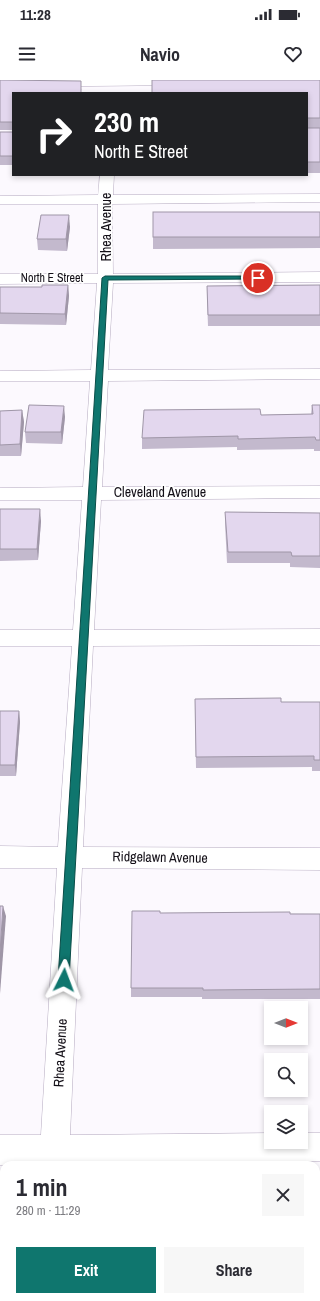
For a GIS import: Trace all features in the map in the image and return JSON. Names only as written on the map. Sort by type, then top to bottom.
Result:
[{"type":"street","points":[[0,83],[113,85],[196,81]]},
{"type":"street","name":"Rhea Avenue","points":[[54,1157],[70,856],[105,278],[105,199],[107,176]]},
{"type":"street","points":[[0,200],[320,198]]},
{"type":"street","name":"North E Street","points":[[0,279],[320,277]]},
{"type":"street","points":[[0,376],[320,374]]},
{"type":"street","name":"Cleveland Avenue","points":[[0,494],[320,492]]},
{"type":"street","points":[[0,638],[320,637]]},
{"type":"street","name":"Ridgelawn Avenue","points":[[0,857],[70,856],[320,859]]},
{"type":"street","points":[[0,1150],[54,1157],[320,1147]]},
{"type":"building","points":[[0,80],[81,81],[81,92],[12,92],[12,122],[0,122]]},
{"type":"building","points":[[152,80],[320,80],[320,118],[308,118],[308,92],[152,92]]},
{"type":"building","points":[[308,128],[320,128],[320,162],[308,162]]},
{"type":"building","points":[[0,132],[12,132],[12,156],[0,156]]},
{"type":"building","points":[[153,212],[320,212],[320,237],[153,237]]},
{"type":"building","points":[[41,215],[69,215],[66,239],[37,239]]},
{"type":"building","points":[[42,285],[68,285],[65,314],[0,313],[0,287],[42,287]]},
{"type":"building","points":[[320,285],[320,315],[208,315],[207,286]]},
{"type":"building","points":[[29,405],[64,406],[61,432],[25,432]]},
{"type":"building","points":[[312,405],[320,405],[320,440],[316,440],[315,437],[238,439],[238,436],[142,438],[144,410],[260,409],[261,415],[313,414]]},
{"type":"building","points":[[22,410],[20,444],[0,445],[0,411]]},
{"type":"building","points":[[0,509],[40,509],[37,549],[0,549]]},
{"type":"building","points":[[225,512],[320,513],[320,556],[292,556],[291,552],[228,552]]},
{"type":"building","points":[[281,698],[281,702],[320,702],[320,760],[314,760],[314,756],[196,757],[195,699]]},
{"type":"building","points":[[0,711],[19,711],[15,765],[0,765]]},
{"type":"building","points":[[0,906],[3,906],[0,953]]},
{"type":"building","points":[[132,911],[160,911],[160,913],[290,912],[290,914],[320,914],[320,989],[203,990],[203,988],[131,988]]},
{"type":"route","points":[[64,980],[98,376],[105,278],[258,278]]}]
